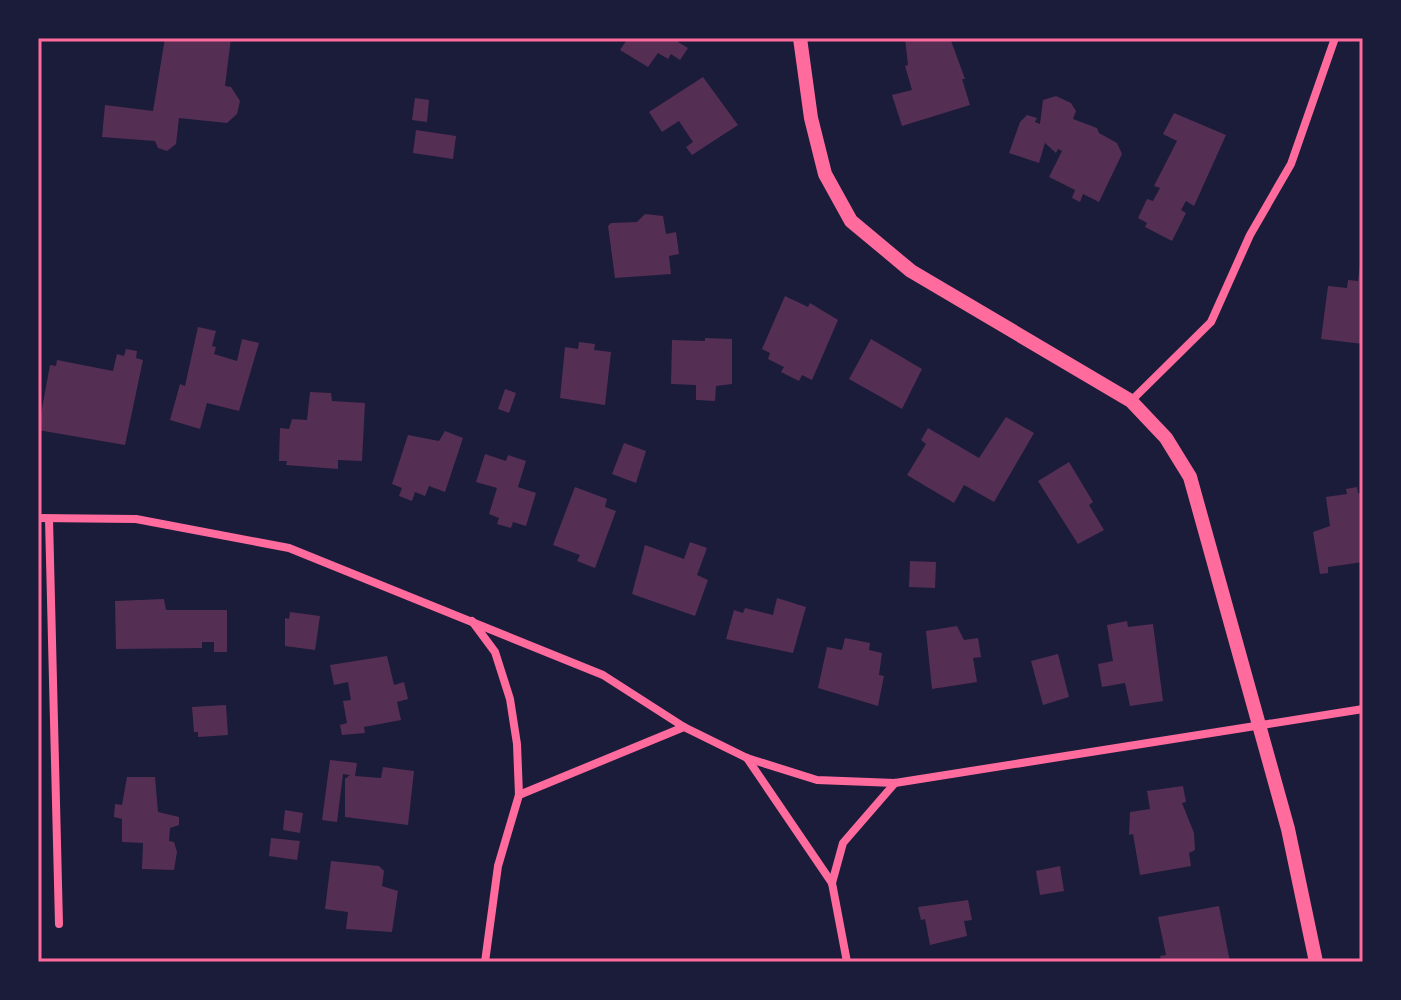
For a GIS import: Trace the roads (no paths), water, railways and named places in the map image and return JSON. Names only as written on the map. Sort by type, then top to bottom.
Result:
[{"type":"street","points":[[800,38],[811,118],[825,174],[851,221],[911,271],[1131,401],[1166,438],[1190,477],[1304,892],[1316,962]]},
{"type":"street","points":[[1131,401],[1211,322],[1250,235],[1291,164],[1335,38]]},
{"type":"street","points":[[38,518],[136,519],[289,548],[603,675],[684,727],[747,758],[817,780],[895,783],[1363,709]]},
{"type":"street","points":[[49,519],[59,924]]},
{"type":"street","points":[[471,620],[495,652],[510,699],[517,744],[519,795],[498,866],[485,962]]},
{"type":"street","points":[[519,795],[684,727]]},
{"type":"street","points":[[747,758],[832,883],[847,962]]},
{"type":"street","points":[[832,883],[843,843],[895,783]]}]
